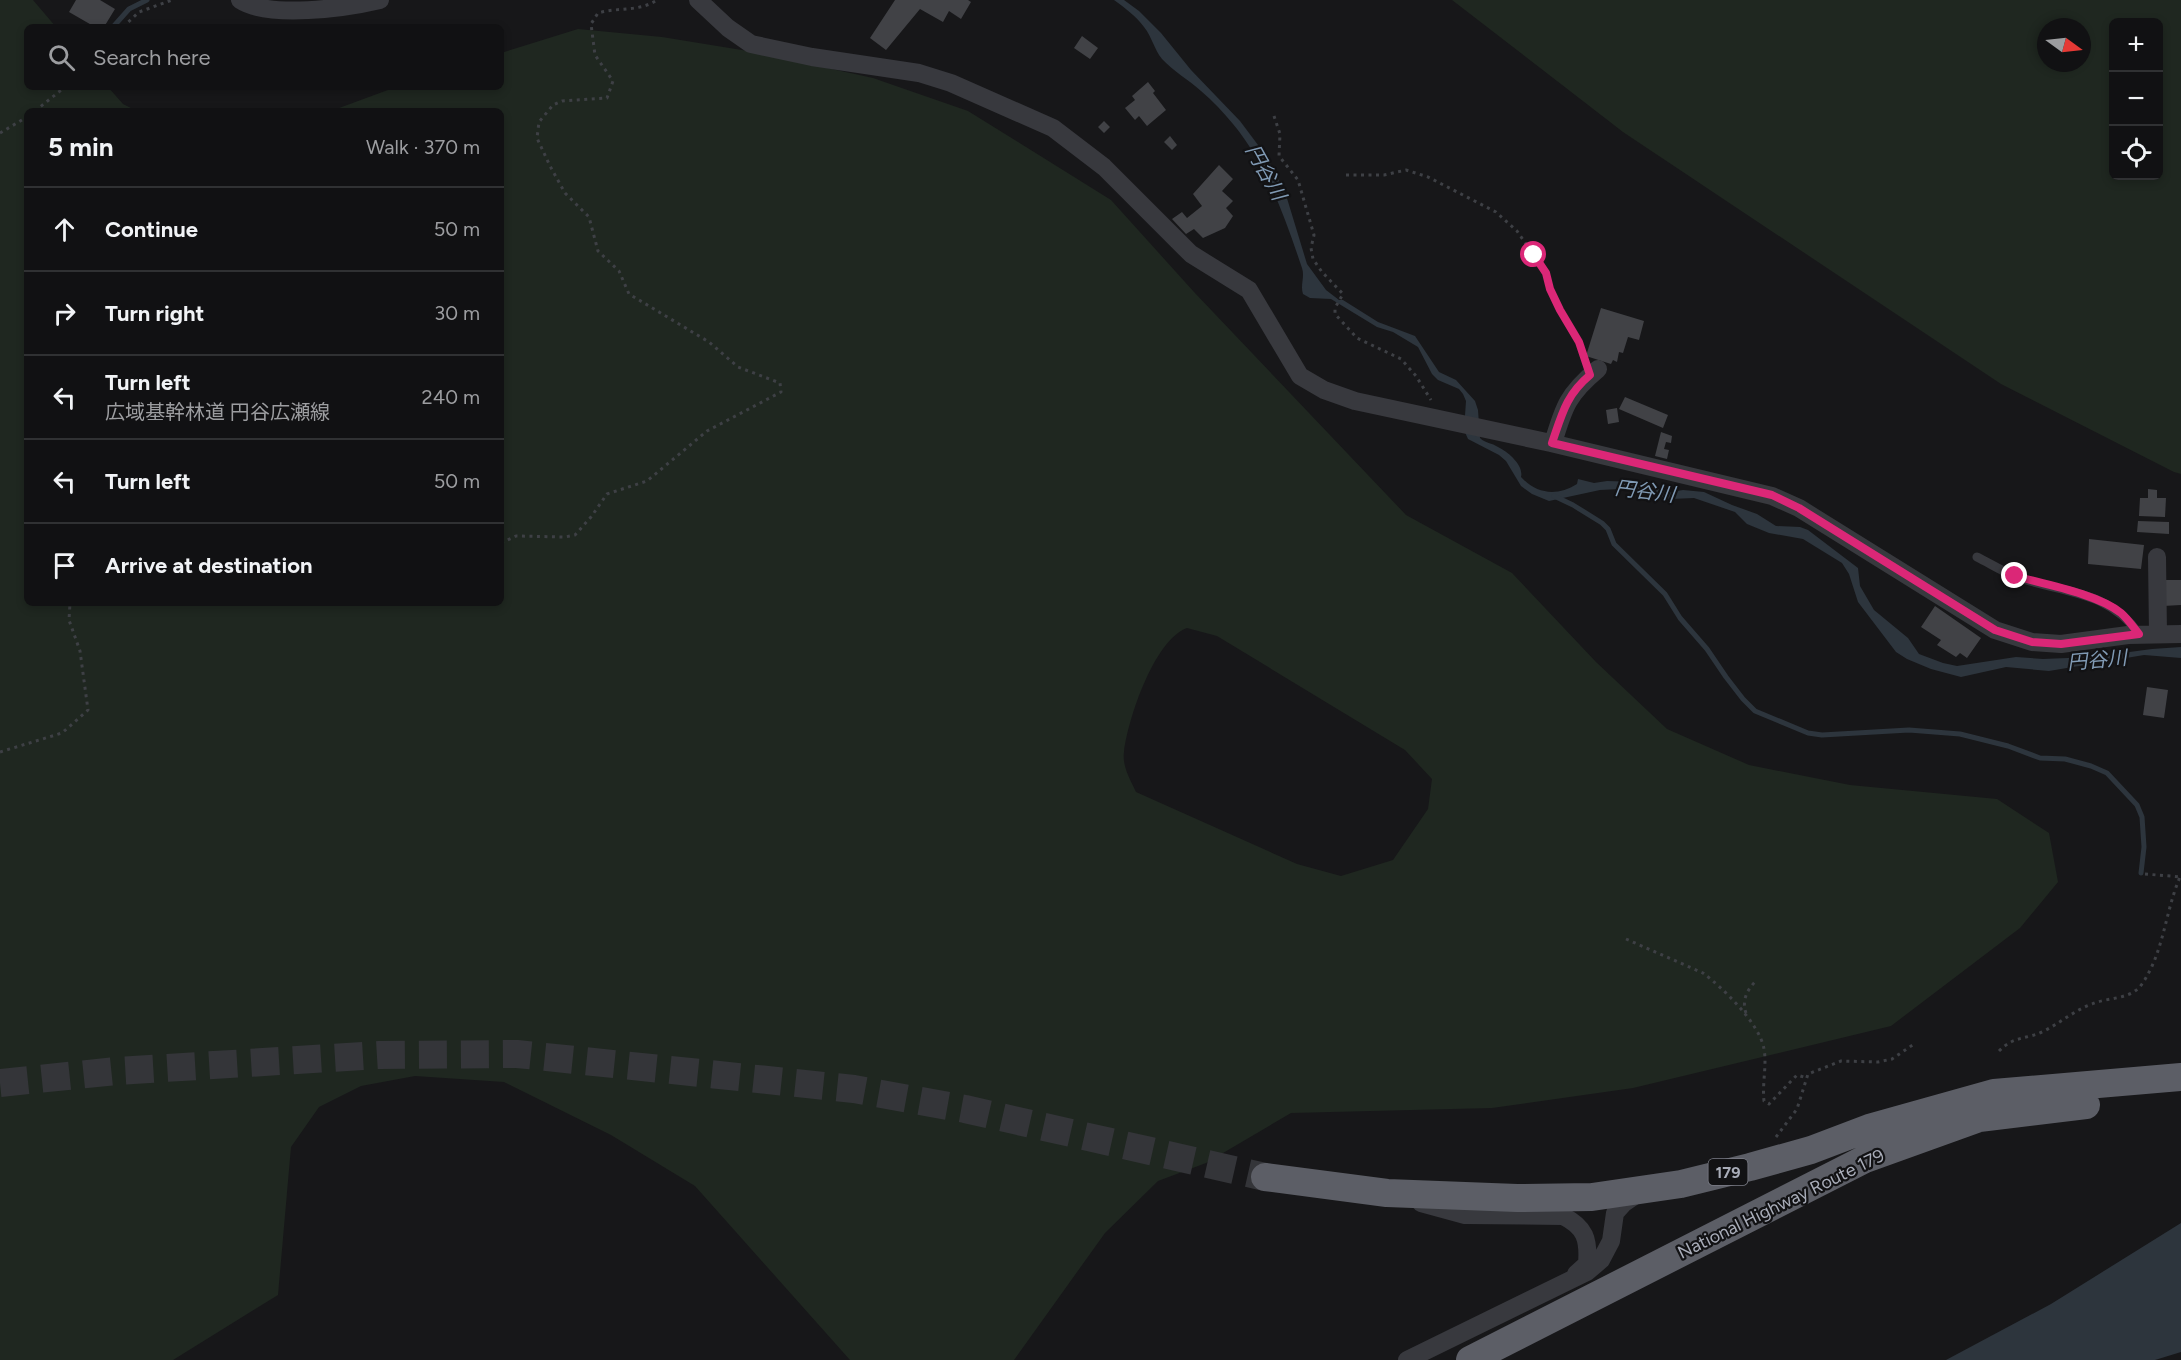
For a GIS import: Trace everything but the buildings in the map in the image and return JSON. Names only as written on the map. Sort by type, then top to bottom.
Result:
[{"type":"highway","name":"National Highway Route 179","points":[[1265,1177],[1387,1193],[1517,1198],[1581,1197],[1643,1191],[1681,1184],[1811,1150],[1869,1128],[1994,1093],[2181,1077]]},
{"type":"highway","name":"National Highway Route 179","points":[[1470,1360],[1865,1159],[1979,1118],[2132,1099],[2181,1096]]},
{"type":"street","points":[[240,0],[263,10],[280,11],[380,0]]},
{"type":"street","points":[[698,0],[733,32],[752,44],[812,57],[919,73],[951,83],[1053,128],[1104,167],[1191,254],[1250,290],[1300,376],[1324,390],[1354,401],[1552,443],[1772,495],[1799,508],[1995,630],[2032,642],[2061,644],[2139,634],[2181,634]]},
{"type":"street","points":[[1552,443],[1564,407],[1571,394],[1594,372]]},
{"type":"street","points":[[2157,557],[2158,634]]},
{"type":"street","points":[[1407,1360],[1587,1272],[1601,1260],[1611,1241],[1615,1213],[1624,1203],[1643,1191]]},
{"type":"street","points":[[1387,1193],[1465,1215],[1563,1216],[1577,1223],[1586,1237],[1588,1254],[1587,1264],[1568,1282]]},
{"type":"lane","points":[[1977,557],[2015,576],[2057,587],[2119,611],[2139,634]]},
{"type":"path","points":[[126,24],[138,12],[172,0]]},
{"type":"path","points":[[504,542],[516,536],[565,537],[575,535],[608,494],[647,481],[706,431],[781,392],[780,383],[738,367],[709,342],[629,294],[619,271],[598,250],[589,217],[566,193],[537,138],[539,122],[553,105],[562,100],[607,98],[613,81],[595,55],[591,24],[598,13],[610,9],[646,8],[657,0]]},
{"type":"path","points":[[40,108],[61,90]]},
{"type":"path","points":[[1274,116],[1280,134],[1279,156],[1298,180],[1314,235],[1311,248],[1313,259],[1343,294],[1335,308],[1335,314],[1357,338],[1401,359],[1429,396],[1435,418]]},
{"type":"path","points":[[0,133],[24,119]]},
{"type":"path","points":[[1346,176],[1384,175],[1406,170],[1428,177],[1496,213],[1517,231],[1546,273],[1550,289],[1594,372]]},
{"type":"path","points":[[0,752],[62,733],[88,710],[80,651],[69,620],[70,606]]},
{"type":"path","points":[[1999,1051],[2012,1040],[2042,1032],[2092,1004],[2136,992],[2143,983],[2164,934],[2168,910],[2181,877],[2145,874]]},
{"type":"path","points":[[1626,939],[1703,973],[1746,1014]]},
{"type":"path","points":[[1755,982],[1749,988],[1743,1005],[1764,1049],[1762,1087],[1764,1101],[1769,1104],[1797,1075],[1807,1078]]},
{"type":"path","points":[[1774,1138],[1797,1109],[1808,1074],[1841,1061],[1878,1062],[1892,1059],[1914,1044]]},
{"type":"shaded area","points":[[0,0],[33,0],[53,24],[24,24],[24,90],[111,90],[123,104],[131,108],[24,108],[24,606],[504,606],[504,108],[339,108],[388,90],[504,90],[504,52],[578,29],[662,37],[754,52],[873,78],[968,111],[1111,200],[1194,292],[1406,515],[1512,573],[1596,662],[1667,729],[1749,765],[1850,785],[1997,799],[2049,833],[2058,882],[2020,928],[1891,1026],[1633,1088],[1492,1108],[1291,1113],[1206,1163],[1158,1181],[1105,1233],[1014,1360],[850,1360],[695,1186],[611,1135],[504,1082],[415,1076],[361,1086],[319,1107],[291,1147],[278,1295],[173,1360],[0,1360]],"holes":[[[1187,628],[1217,636],[1405,750],[1432,779],[1428,809],[1393,860],[1341,876],[1297,864],[1136,792],[1125,767],[1124,757],[1131,720],[1145,682],[1164,648],[1175,635]]]},
{"type":"shaded area","points":[[1452,0],[2181,0],[2181,474],[2001,384],[1623,132]]},
{"type":"water","name":"円谷川","points":[[1114,0],[1124,0],[1161,33],[1191,70],[1240,121],[1267,157],[1286,195],[1307,264],[1326,290],[1378,322],[1415,336],[1439,372],[1456,380],[1475,401],[1480,438],[1502,449],[1510,456],[1518,464],[1521,477],[1527,483],[1548,492],[1570,488],[1577,484],[1578,479],[1594,483],[1639,482],[1671,492],[1683,490],[1704,492],[1757,514],[1776,526],[1800,527],[1808,530],[1858,568],[1860,586],[1874,610],[1908,638],[1919,654],[1943,663],[1957,666],[2016,657],[2043,659],[2092,657],[2181,647],[2181,658],[2144,655],[2049,671],[2006,667],[1961,677],[1931,669],[1896,652],[1858,602],[1849,574],[1842,563],[1803,539],[1769,533],[1747,524],[1735,512],[1694,498],[1671,499],[1620,489],[1600,490],[1549,501],[1532,494],[1521,486],[1506,461],[1468,439],[1464,430],[1466,401],[1463,394],[1459,389],[1438,380],[1432,374],[1418,347],[1393,332],[1377,327],[1331,299],[1310,298],[1303,294],[1303,271],[1289,230],[1256,157],[1233,124],[1214,103],[1162,59],[1141,23]]},
{"type":"water","points":[[2181,1223],[2181,1352],[2155,1360],[1946,1360],[2051,1304]]},
{"type":"waterway","points":[[116,24],[129,9],[147,0]]},
{"type":"waterway","points":[[1554,496],[1573,505],[1608,529],[1614,544],[1665,594],[1680,618],[1707,649],[1743,699],[1755,711],[1808,733],[1822,735],[1909,730],[1960,734],[2008,746],[2040,758],[2065,759],[2091,766],[2107,773],[2137,805],[2142,817],[2144,847],[2141,873]]},
{"type":"tunnel","points":[[0,1083],[116,1071],[379,1055],[517,1054],[854,1089],[965,1109],[1265,1177]]},
{"type":"route","points":[[1534,255],[1546,273],[1550,289],[1560,310],[1579,342],[1590,375],[1571,394],[1564,407],[1552,443],[1772,495],[1799,508],[1995,630],[2032,642],[2061,644],[2139,634],[2119,611],[2091,597],[2015,576]]}]
